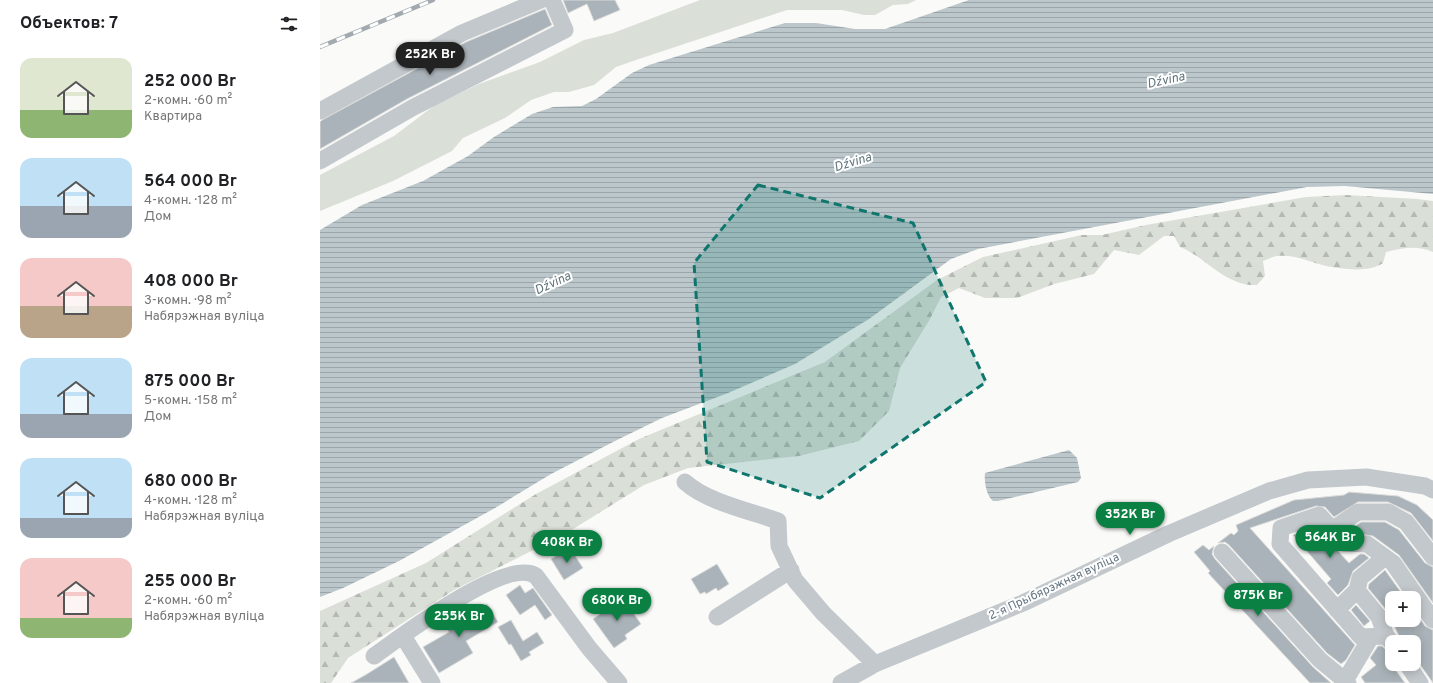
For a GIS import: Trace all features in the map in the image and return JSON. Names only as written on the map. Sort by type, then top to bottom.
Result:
[{"type":"street","points":[[320,111],[462,33],[541,0]]},
{"type":"street","points":[[320,161],[412,108],[565,30],[552,0]]},
{"type":"street","name":"2-я Прыбярэжная вуліца","points":[[841,683],[875,664],[1023,603],[1168,534],[1270,491],[1308,480],[1366,477],[1425,486],[1433,490]]},
{"type":"street","points":[[685,482],[694,490],[778,521],[779,546],[795,580],[822,613],[875,664]]},
{"type":"street","points":[[1332,530],[1358,512],[1388,512],[1406,522],[1433,557]]},
{"type":"street","points":[[1383,638],[1361,637],[1280,544],[1281,528],[1319,515],[1344,543],[1367,544],[1393,564],[1433,620]]},
{"type":"street","points":[[1222,552],[1320,660],[1347,681],[1383,638]]},
{"type":"street","points":[[1337,610],[1357,590],[1360,578],[1385,557]]},
{"type":"street","points":[[717,617],[791,570]]},
{"type":"street","points":[[374,656],[487,582],[515,573],[531,572],[536,576],[590,648],[619,683]]},
{"type":"street","points":[[1357,590],[1379,617],[1383,638]]},
{"type":"street","points":[[403,636],[432,683]]},
{"type":"street","points":[[1412,671],[1420,683]]},
{"type":"highlighted area","points":[[758,185],[913,223],[986,382],[820,498],[707,462],[694,263]]},
{"type":"green space","points":[[700,0],[916,0],[908,4],[893,5],[875,15],[864,15],[842,10],[787,10],[616,67],[594,85],[569,92],[554,92],[531,100],[505,118],[463,138],[452,151],[393,181],[320,211],[320,175],[394,136],[435,105],[479,84],[540,62],[584,40],[613,33]]},
{"type":"green space","points":[[1346,195],[1433,201],[1433,252],[1421,248],[1404,248],[1386,252],[1383,263],[1363,269],[1326,266],[1290,256],[1275,256],[1263,261],[1265,276],[1257,285],[1246,284],[1226,276],[1199,257],[1180,247],[1174,236],[1164,236],[1139,255],[1114,250],[1094,274],[1054,284],[1017,298],[985,298],[959,288],[941,297],[930,319],[900,368],[889,411],[859,441],[799,456],[688,468],[644,485],[565,534],[454,590],[348,658],[331,683],[320,683],[320,611],[426,563],[536,494],[639,439],[825,362],[937,280],[983,257],[1082,235],[1102,235],[1146,225],[1306,197]]},
{"type":"water","name":"Dźvina","points":[[969,0],[1433,0],[1433,194],[1345,186],[1307,187],[978,249],[951,259],[869,319],[795,364],[728,393],[662,418],[615,441],[551,474],[495,508],[399,561],[343,588],[320,597],[320,230],[362,205],[423,181],[468,156],[494,137],[532,114],[553,107],[582,106],[596,99],[632,73],[649,65],[785,23],[816,23],[855,29],[885,29]]},
{"type":"water","points":[[1069,450],[1077,458],[1081,478],[1078,482],[998,501],[993,501],[987,492],[985,473]]},
{"type":"building","points":[[563,0],[615,0],[620,10],[594,21],[587,4],[568,13]]},
{"type":"building","points":[[545,9],[552,25],[407,99],[320,149],[320,122],[322,120],[466,42]]},
{"type":"building","points":[[1349,492],[1398,496],[1417,505],[1433,520],[1433,541],[1411,513],[1388,502],[1358,502],[1334,517],[1325,507],[1316,506],[1250,528],[1355,645],[1346,660],[1341,664],[1327,653],[1229,545],[1225,542],[1218,543],[1231,533],[1234,535],[1238,531],[1236,525],[1294,500],[1344,495]]},
{"type":"building","points":[[1361,522],[1385,522],[1399,530],[1425,563],[1433,567],[1433,603],[1399,555],[1373,536],[1347,532]]},
{"type":"building","points":[[1316,527],[1349,563],[1360,554],[1364,554],[1369,558],[1353,571],[1348,585],[1338,595],[1327,583],[1331,579],[1293,535]]},
{"type":"building","points":[[1203,545],[1209,550],[1214,546],[1212,554],[1215,559],[1313,667],[1331,683],[1310,683],[1208,573],[1210,571],[1194,552]]},
{"type":"building","points":[[570,548],[583,568],[564,580],[551,559]]},
{"type":"building","points":[[717,564],[729,584],[718,591],[716,588],[706,594],[705,592],[700,594],[691,579]]},
{"type":"building","points":[[1385,570],[1400,591],[1385,591],[1385,609],[1368,588],[1369,584]]},
{"type":"building","points":[[520,585],[525,593],[533,588],[552,615],[545,620],[535,605],[520,615],[506,595]]},
{"type":"building","points":[[623,598],[641,624],[625,635],[627,639],[614,648],[593,619]]},
{"type":"building","points":[[487,604],[498,622],[466,641],[473,653],[439,673],[423,647],[449,632],[442,621],[451,616],[454,622]]},
{"type":"building","points":[[1356,605],[1370,621],[1364,626],[1351,610]]},
{"type":"building","points":[[511,620],[523,641],[537,632],[544,643],[529,652],[531,655],[521,661],[511,644],[509,645],[498,627]]},
{"type":"building","points":[[1421,620],[1425,626],[1433,630],[1433,683],[1421,666],[1421,635],[1399,635],[1395,627],[1421,627]]},
{"type":"building","points":[[1378,646],[1382,646],[1385,649],[1385,671],[1396,671],[1405,683],[1365,683],[1361,677],[1376,665],[1370,658]]},
{"type":"building","points":[[394,657],[409,683],[351,683],[367,674]]},
{"type":"railway","points":[[320,47],[433,0]]}]
